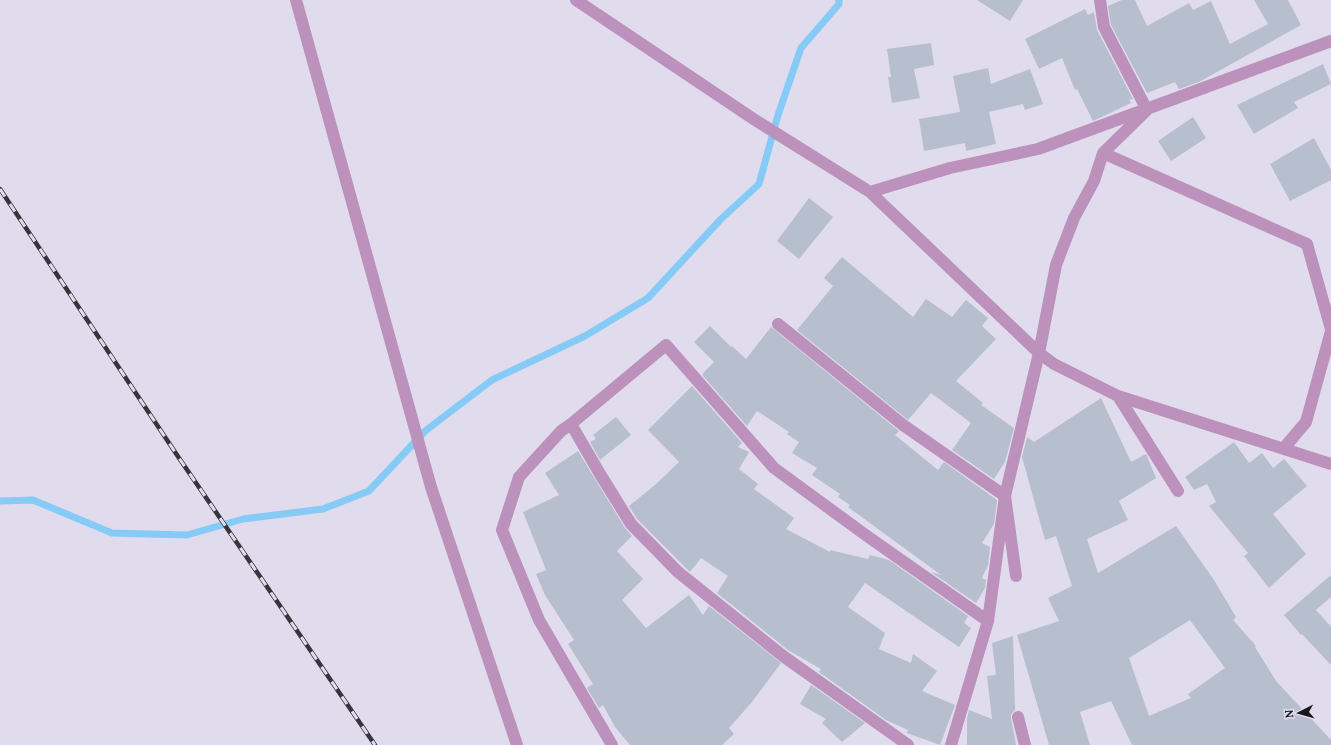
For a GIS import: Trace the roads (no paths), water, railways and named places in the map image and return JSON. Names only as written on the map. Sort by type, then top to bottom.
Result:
[{"type":"street","points":[[296,0],[431,487],[517,745]]},
{"type":"street","points":[[576,0],[755,120],[870,192],[1038,353],[1054,364],[1118,396],[1331,464]]},
{"type":"street","points":[[1100,0],[1104,27],[1147,110]]},
{"type":"street","points":[[870,192],[950,168],[1038,149],[1331,41]]},
{"type":"street","points":[[951,745],[988,621],[1005,496],[1038,353],[1056,265],[1074,218],[1094,181],[1103,153],[1147,110]]},
{"type":"street","points":[[1103,153],[1307,244],[1331,330],[1306,422],[1284,448]]},
{"type":"street","points":[[778,324],[902,425],[1005,496],[1016,576]]},
{"type":"street","points":[[612,745],[539,620],[502,530],[519,477],[561,431],[666,345],[774,468],[866,536],[988,621]]},
{"type":"street","points":[[1118,396],[1178,490]]},
{"type":"street","points":[[571,424],[631,524],[678,572],[783,656],[908,745]]},
{"type":"street","points":[[1018,717],[1025,745]]},
{"type":"waterway","points":[[0,501],[33,500],[112,533],[187,535],[243,519],[323,509],[369,491],[425,431],[492,380],[585,336],[648,298],[721,219],[759,184],[778,115],[801,48],[839,4],[839,0]]},
{"type":"railway","points":[[0,189],[179,458],[375,745]]}]
